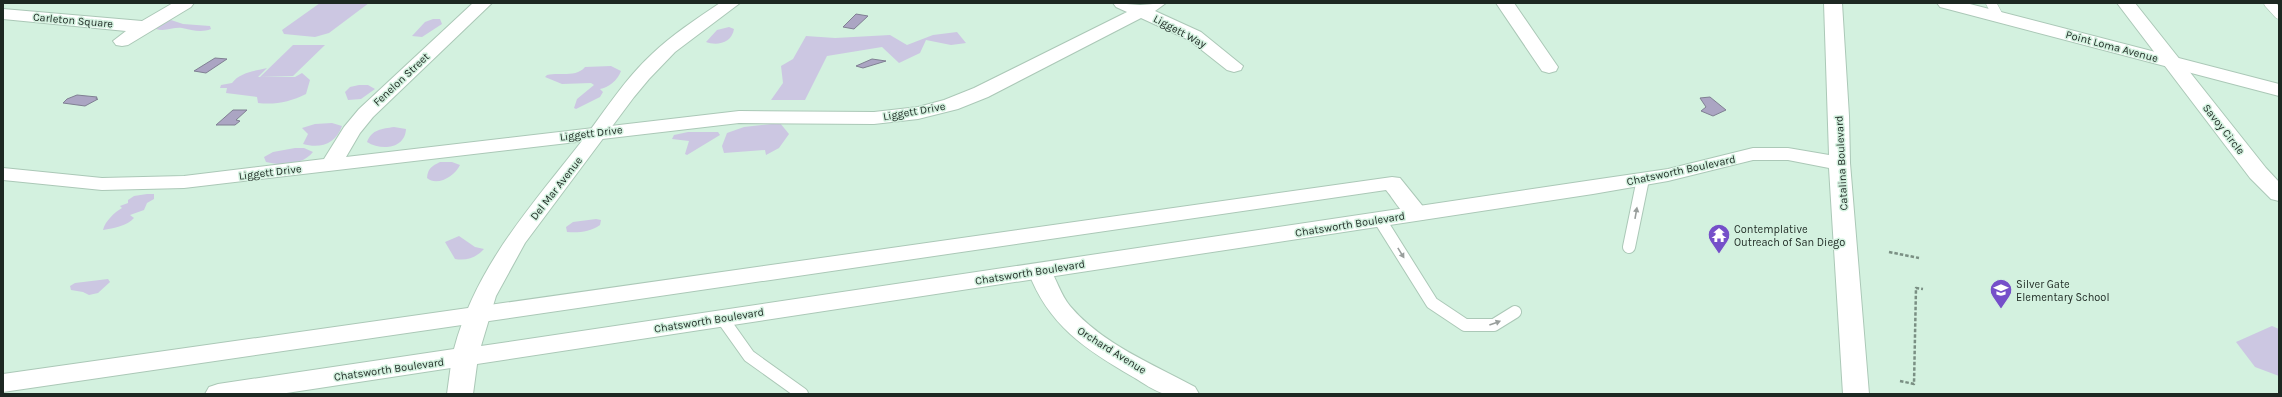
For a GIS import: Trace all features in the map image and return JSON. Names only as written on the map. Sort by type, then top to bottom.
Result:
[{"type":"street","name":"Carleton Square","points":[[122,41],[185,3]]},
{"type":"street","name":"Fenelon Street","points":[[331,165],[351,132],[366,113],[483,3]]},
{"type":"street","name":"Del Mar Avenue","points":[[460,394],[465,357],[475,315],[489,283],[504,258],[650,66],[686,35],[731,3]]},
{"type":"street","name":"Liggett Way","points":[[1122,3],[1149,7],[1195,36],[1234,66]]},
{"type":"street","points":[[1505,3],[1549,67]]},
{"type":"street","name":"Catalina Boulevard","points":[[1833,3],[1839,116],[1839,163],[1856,394]]},
{"type":"street","name":"Point Loma Avenue","points":[[1946,3],[1995,9],[2171,62],[2279,90]]},
{"type":"street","name":"Savoy Circle","points":[[2126,3],[2258,173],[2279,194]]},
{"type":"street","name":"Liggett Drive","points":[[3,174],[87,183],[143,184],[184,182],[740,117],[772,116],[858,119],[892,116],[929,110],[983,93],[1149,7]]},
{"type":"street","name":"Carleton Square","points":[[3,14],[144,27]]},
{"type":"street","name":"Chatsworth Boulevard","points":[[218,394],[1380,220],[1643,179],[1753,154],[1788,154],[1839,163]]},
{"type":"street","points":[[3,383],[1392,183],[1417,214]]},
{"type":"street","name":"Orchard Avenue","points":[[1040,271],[1049,295],[1080,331],[1186,394]]},
{"type":"lane","points":[[2269,3],[2279,14]]},
{"type":"lane","points":[[1630,247],[1643,179]]},
{"type":"lane","points":[[1380,220],[1432,303],[1465,325],[1494,325],[1515,312]]},
{"type":"lane","points":[[722,318],[750,356],[802,394]]},
{"type":"path","points":[[1889,252],[1919,258]]},
{"type":"path","points":[[1900,381],[1914,384],[1916,288],[1923,289]]},
{"type":"shaded area","points":[[320,3],[369,3],[329,33],[315,37],[284,34],[282,30]]},
{"type":"shaded area","points":[[856,14],[868,16],[854,29],[843,27]]},
{"type":"shaded area","points":[[433,19],[440,19],[442,24],[422,37],[412,36],[425,22]]},
{"type":"shaded area","points":[[171,20],[183,24],[210,26],[211,29],[200,31],[182,28],[163,30],[156,29],[158,26]]},
{"type":"shaded area","points":[[729,27],[734,29],[733,34],[727,40],[715,44],[706,42],[717,30]]},
{"type":"shaded area","points":[[957,32],[966,43],[951,45],[926,40],[920,53],[899,63],[882,47],[827,56],[805,100],[771,100],[783,83],[781,66],[793,59],[806,36],[835,38],[890,35],[907,45],[933,35]]},
{"type":"shaded area","points":[[293,45],[325,45],[293,76],[260,77]]},
{"type":"shaded area","points":[[215,58],[227,59],[206,73],[194,71]]},
{"type":"shaded area","points":[[872,59],[886,61],[863,68],[856,66]]},
{"type":"shaded area","points":[[611,66],[621,71],[618,77],[609,85],[600,89],[603,92],[600,97],[576,109],[574,108],[577,99],[594,85],[591,83],[562,84],[545,77],[552,74],[572,74],[585,67]]},
{"type":"shaded area","points":[[267,68],[258,77],[295,77],[302,73],[310,80],[306,94],[282,102],[264,104],[258,103],[257,97],[226,93],[227,88],[220,88],[221,85],[232,83],[243,74]]},
{"type":"shaded area","points":[[368,85],[375,89],[361,99],[348,100],[345,92],[350,87]]},
{"type":"shaded area","points":[[77,95],[97,97],[96,99],[98,99],[85,106],[63,103],[67,99]]},
{"type":"shaded area","points":[[1710,97],[1726,110],[1713,116],[1701,111],[1706,107],[1700,98]]},
{"type":"shaded area","points":[[233,110],[247,110],[236,120],[240,121],[235,125],[216,125]]},
{"type":"shaded area","points":[[332,123],[342,126],[332,141],[327,144],[315,146],[303,144],[308,134],[302,128],[315,124]]},
{"type":"shaded area","points":[[780,123],[789,134],[779,148],[766,155],[765,150],[724,153],[722,146],[727,133],[744,127]]},
{"type":"shaded area","points":[[394,127],[406,129],[405,136],[397,144],[379,147],[367,142],[372,134],[378,130]]},
{"type":"shaded area","points":[[688,132],[718,132],[720,135],[687,155],[685,154],[689,141],[672,139],[674,135]]},
{"type":"shaded area","points":[[304,148],[313,152],[304,160],[285,164],[266,162],[264,157],[273,152]]},
{"type":"shaded area","points":[[440,162],[452,162],[460,165],[454,173],[441,181],[427,178],[428,172],[431,168]]},
{"type":"shaded area","points":[[154,194],[154,199],[147,203],[144,210],[130,215],[134,218],[131,221],[120,226],[103,230],[111,217],[122,208],[120,206],[128,203],[128,200],[134,196]]},
{"type":"shaded area","points":[[596,219],[601,220],[600,225],[588,231],[567,232],[566,227],[573,222]]},
{"type":"shaded area","points":[[459,236],[475,247],[484,249],[478,255],[471,258],[463,260],[455,259],[445,242]]},
{"type":"shaded area","points":[[108,279],[110,282],[98,293],[89,295],[83,292],[71,290],[70,286],[75,283]]},
{"type":"shaded area","points":[[2272,326],[2279,329],[2279,376],[2255,367],[2236,342]]},
{"type":"place","name":"Contemplative Outreach of San Diego","points":[[1719,254]]},
{"type":"place","name":"Silver Gate Elementary School","points":[[2001,310]]}]
